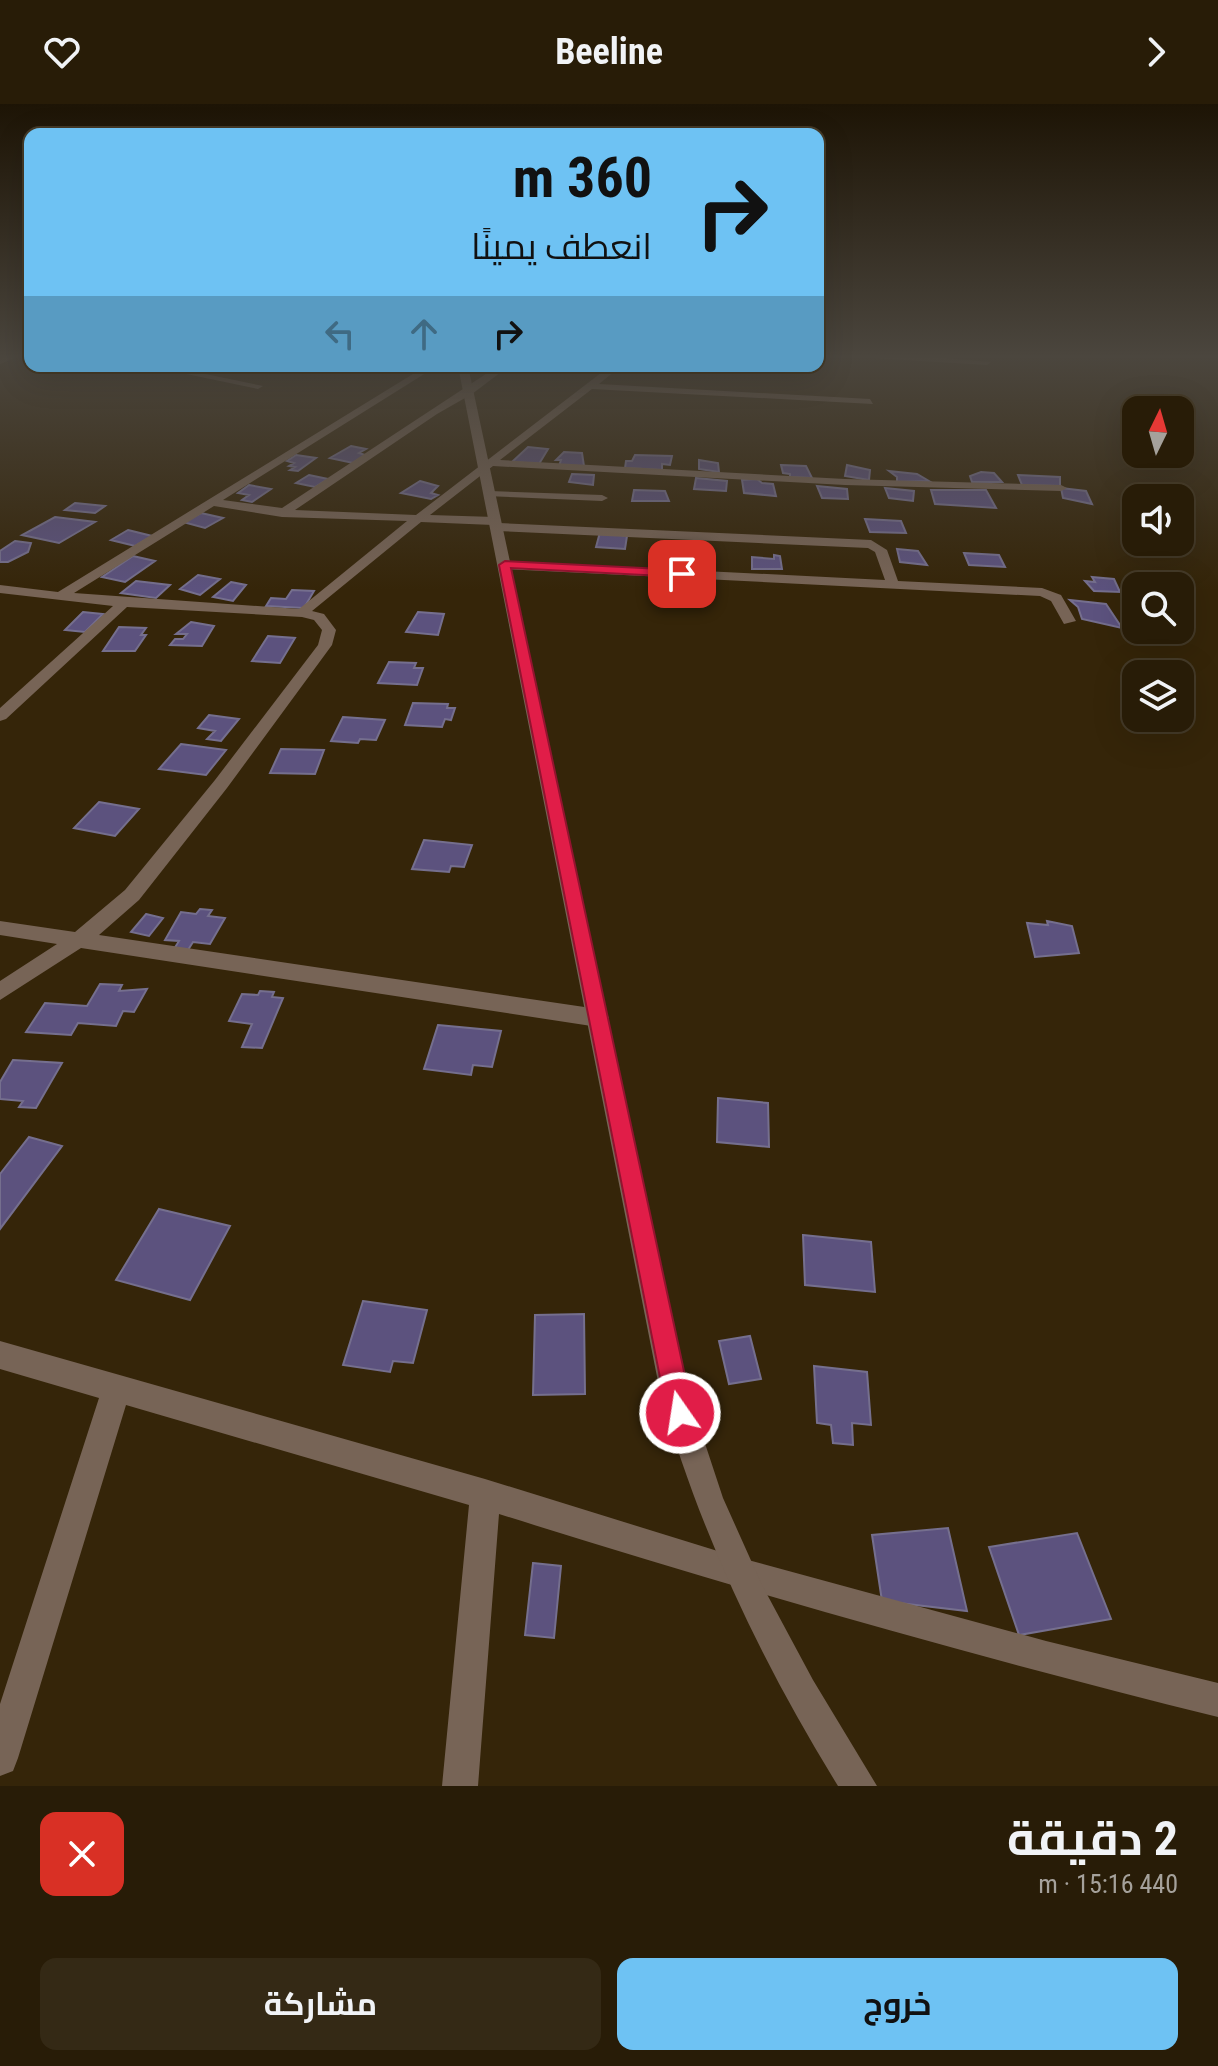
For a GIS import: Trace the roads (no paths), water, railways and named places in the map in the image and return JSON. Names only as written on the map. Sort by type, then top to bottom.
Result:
[{"type":"street","points":[[60,596],[323,433]]},
{"type":"street","points":[[282,513],[401,433]]},
{"type":"street","points":[[480,433],[674,1392],[696,1470],[737,1573],[780,1657],[859,1786]]},
{"type":"street","points":[[302,613],[418,518],[530,433]]},
{"type":"street","points":[[488,466],[1061,488]]},
{"type":"street","points":[[490,494],[602,498]]},
{"type":"street","points":[[212,502],[282,513],[871,544],[881,550],[893,585]]},
{"type":"street","points":[[505,565],[1042,592],[1056,598],[1069,621]]},
{"type":"street","points":[[0,589],[124,603],[302,613],[319,617],[329,630],[325,645],[150,874],[110,917],[0,992]]},
{"type":"street","points":[[4,708],[124,603]]},
{"type":"street","points":[[0,928],[598,1018]]},
{"type":"street","points":[[0,1355],[485,1494],[737,1573],[1046,1658],[1218,1700]]},
{"type":"street","points":[[0,1758],[116,1390]]},
{"type":"street","points":[[460,1786],[485,1494]]}]
